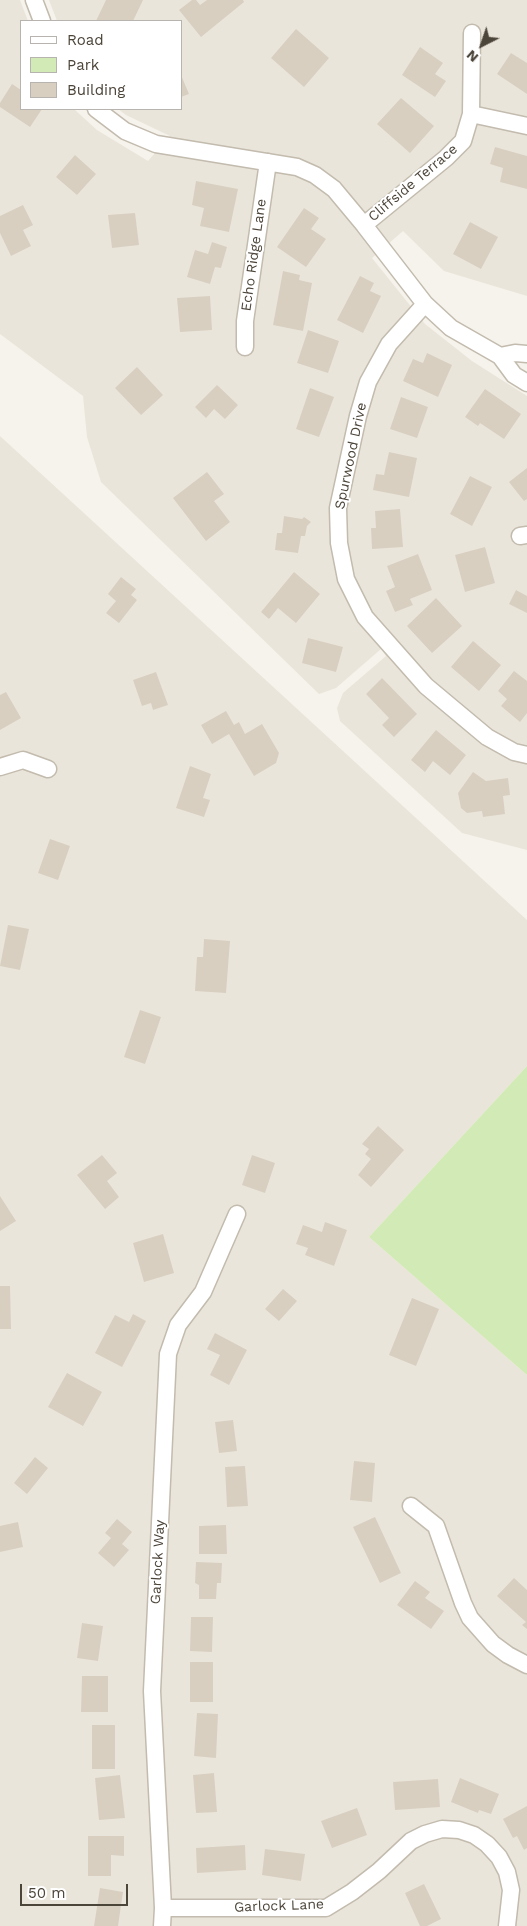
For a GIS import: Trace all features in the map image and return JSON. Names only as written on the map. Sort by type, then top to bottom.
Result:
[{"type":"street","points":[[34,0],[42,20]]},
{"type":"street","name":"Cliffside Terrace","points":[[364,224],[446,158],[463,141],[471,114],[472,33]]},
{"type":"street","points":[[97,110],[125,131],[156,144],[297,167],[315,174],[334,189],[364,224],[425,304],[452,328],[500,356],[514,375],[527,383]]},
{"type":"street","points":[[471,114],[527,126]]},
{"type":"street","name":"Echo Ridge Lane","points":[[246,347],[245,321],[268,162]]},
{"type":"street","name":"Spurwood Drive","points":[[425,304],[389,344],[368,382],[358,416],[338,508],[339,543],[346,579],[365,617],[426,686],[487,737],[514,752],[527,755]]},
{"type":"street","points":[[500,356],[514,353],[527,354]]},
{"type":"street","points":[[0,768],[23,760],[48,769]]},
{"type":"street","name":"Garlock Way","points":[[162,1926],[163,1908],[152,1691],[168,1354],[178,1325],[203,1292],[237,1214]]},
{"type":"street","points":[[411,1506],[436,1526],[463,1603],[476,1625],[493,1644],[527,1665]]},
{"type":"street","name":"Garlock Lane","points":[[163,1908],[326,1908],[352,1892],[379,1871],[411,1840],[442,1829],[460,1830],[474,1835],[487,1844],[499,1857],[507,1872],[512,1890],[507,1926]]},
{"type":"shaded area","points":[[0,0],[20,0],[28,20],[20,20],[20,110],[75,110],[97,130],[148,161],[170,136],[119,110],[182,110],[182,20],[57,20],[49,0],[527,0],[527,296],[444,271],[403,231],[372,258],[425,324],[472,361],[527,396],[527,850],[462,833],[340,721],[337,708],[343,693],[386,656],[381,649],[336,688],[319,694],[101,482],[87,437],[83,396],[0,334]]},
{"type":"shaded area","points":[[0,436],[527,920],[527,1066],[369,1237],[527,1375],[527,1926],[0,1926]]},
{"type":"green space","points":[[527,1066],[527,1375],[369,1237]]},
{"type":"building","points":[[106,0],[143,0],[133,20],[96,20]]},
{"type":"building","points":[[192,0],[196,0],[200,5],[207,0],[243,0],[244,2],[201,37],[179,10]]},
{"type":"building","points":[[296,29],[329,58],[304,87],[271,58]]},
{"type":"building","points":[[420,47],[443,63],[435,74],[446,81],[435,97],[402,75]]},
{"type":"building","points":[[511,53],[527,63],[527,94],[497,74]]},
{"type":"building","points":[[182,77],[189,94],[182,97]]},
{"type":"building","points":[[12,84],[20,89],[20,110],[41,110],[30,127],[0,107],[0,103]]},
{"type":"building","points":[[401,98],[434,126],[410,153],[377,124]]},
{"type":"building","points":[[495,147],[527,156],[527,189],[500,182],[503,168],[490,164]]},
{"type":"building","points":[[75,155],[96,174],[77,195],[56,177]]},
{"type":"building","points":[[196,181],[238,189],[229,232],[200,226],[204,208],[192,205]]},
{"type":"building","points":[[23,205],[33,225],[23,230],[31,246],[11,256],[0,233],[0,216]]},
{"type":"building","points":[[304,208],[319,218],[311,229],[326,239],[306,267],[277,247]]},
{"type":"building","points":[[135,213],[139,245],[112,248],[108,215]]},
{"type":"building","points":[[470,222],[498,237],[481,269],[453,254]]},
{"type":"building","points":[[212,242],[227,247],[221,268],[215,267],[210,284],[187,277],[195,250],[208,254]]},
{"type":"building","points":[[283,271],[300,275],[299,280],[312,283],[303,331],[273,325]]},
{"type":"building","points":[[360,276],[374,283],[370,291],[381,296],[363,333],[337,320]]},
{"type":"building","points":[[210,296],[212,330],[180,332],[177,298]]},
{"type":"building","points":[[308,330],[339,341],[328,373],[297,363]]},
{"type":"building","points":[[427,353],[452,365],[438,397],[403,381],[413,359],[423,363]]},
{"type":"building","points":[[137,367],[163,395],[141,415],[115,388]]},
{"type":"building","points":[[217,385],[238,405],[225,419],[214,409],[206,418],[195,407]]},
{"type":"building","points":[[310,388],[334,397],[319,437],[296,429]]},
{"type":"building","points":[[485,389],[521,414],[504,439],[480,423],[478,426],[465,417]]},
{"type":"building","points":[[401,397],[428,407],[417,438],[390,429]]},
{"type":"building","points":[[389,452],[417,458],[409,497],[373,490],[376,474],[384,475]]},
{"type":"building","points":[[527,468],[527,499],[524,501],[509,482]]},
{"type":"building","points":[[207,472],[224,494],[214,501],[230,522],[206,541],[173,498]]},
{"type":"building","points":[[470,476],[492,487],[472,526],[450,514]]},
{"type":"building","points":[[400,509],[403,547],[372,549],[371,528],[376,528],[375,511]]},
{"type":"building","points":[[284,516],[302,519],[304,517],[311,522],[307,526],[305,536],[301,536],[298,553],[275,550],[277,533],[282,533]]},
{"type":"building","points":[[485,547],[495,583],[465,592],[455,555]]},
{"type":"building","points":[[418,554],[432,590],[410,599],[413,605],[395,612],[386,591],[395,587],[387,566]]},
{"type":"building","points":[[294,572],[320,594],[296,623],[278,608],[269,619],[261,612]]},
{"type":"building","points":[[121,577],[136,589],[131,595],[137,600],[119,623],[106,613],[116,601],[108,594]]},
{"type":"building","points":[[516,590],[527,596],[527,613],[509,604]]},
{"type":"building","points":[[436,598],[462,626],[432,653],[407,626]]},
{"type":"building","points":[[308,638],[343,647],[336,672],[302,663]]},
{"type":"building","points":[[473,641],[501,665],[479,691],[451,667]]},
{"type":"building","points":[[514,671],[527,681],[527,713],[520,722],[501,706],[507,699],[498,691]]},
{"type":"building","points":[[156,672],[168,705],[153,710],[151,703],[142,706],[133,680]]},
{"type":"building","points":[[382,678],[417,714],[394,737],[382,725],[389,718],[366,694]]},
{"type":"building","points":[[6,692],[21,718],[0,730],[0,695]]},
{"type":"building","points":[[226,711],[234,725],[239,722],[245,734],[262,724],[279,753],[276,763],[254,776],[229,734],[212,744],[201,725]]},
{"type":"building","points":[[436,730],[466,755],[450,775],[433,761],[425,772],[411,760]]},
{"type":"building","points":[[190,766],[211,774],[203,798],[210,800],[204,817],[176,808]]},
{"type":"building","points":[[473,772],[486,781],[508,778],[510,795],[503,796],[505,814],[483,817],[482,811],[467,813],[461,808],[458,793]]},
{"type":"building","points":[[50,839],[70,846],[58,880],[38,873]]},
{"type":"building","points":[[8,925],[29,929],[20,970],[0,966]]},
{"type":"building","points":[[204,939],[230,941],[226,993],[195,991],[197,957],[203,957]]},
{"type":"building","points":[[140,1010],[161,1017],[145,1064],[124,1057]]},
{"type":"building","points":[[378,1126],[404,1150],[371,1187],[358,1175],[371,1159],[365,1154],[369,1149],[362,1144]]},
{"type":"building","points":[[102,1155],[117,1173],[107,1181],[119,1197],[105,1209],[77,1175]]},
{"type":"building","points":[[252,1155],[275,1163],[265,1193],[242,1185]]},
{"type":"building","points":[[0,1196],[16,1221],[0,1231]]},
{"type":"building","points":[[325,1222],[347,1230],[334,1266],[305,1255],[308,1248],[296,1244],[303,1225],[322,1232]]},
{"type":"building","points":[[163,1234],[174,1273],[144,1282],[133,1243]]},
{"type":"building","points":[[0,1286],[10,1286],[11,1329],[0,1329]]},
{"type":"building","points":[[283,1289],[297,1301],[279,1321],[265,1309]]},
{"type":"building","points":[[412,1298],[439,1309],[416,1366],[389,1355]]},
{"type":"building","points":[[133,1314],[146,1321],[122,1367],[95,1353],[115,1315],[129,1322]]},
{"type":"building","points":[[215,1333],[247,1350],[229,1385],[210,1375],[220,1355],[207,1349]]},
{"type":"building","points":[[67,1373],[102,1392],[83,1426],[48,1407]]},
{"type":"building","points":[[233,1420],[237,1451],[219,1453],[215,1422]]},
{"type":"building","points":[[35,1457],[48,1468],[27,1494],[14,1483]]},
{"type":"building","points":[[354,1461],[375,1463],[372,1502],[350,1500]]},
{"type":"building","points":[[245,1466],[248,1506],[227,1507],[225,1467]]},
{"type":"building","points":[[375,1517],[401,1573],[380,1583],[353,1527]]},
{"type":"building","points":[[117,1519],[132,1532],[122,1544],[129,1550],[114,1567],[98,1553],[111,1538],[105,1533]]},
{"type":"building","points":[[18,1522],[23,1547],[0,1552],[0,1526]]},
{"type":"building","points":[[226,1525],[227,1554],[199,1554],[199,1526]]},
{"type":"building","points":[[196,1562],[222,1563],[221,1583],[217,1583],[216,1599],[199,1599],[199,1585],[195,1583]]},
{"type":"building","points":[[514,1578],[527,1590],[527,1629],[522,1625],[526,1622],[497,1596]]},
{"type":"building","points":[[415,1581],[430,1592],[425,1598],[444,1611],[431,1629],[397,1605]]},
{"type":"building","points":[[191,1617],[213,1617],[212,1652],[190,1651]]},
{"type":"building","points":[[82,1623],[103,1626],[98,1661],[77,1658]]},
{"type":"building","points":[[190,1662],[213,1662],[213,1702],[190,1702]]},
{"type":"building","points":[[82,1676],[108,1676],[108,1712],[81,1712]]},
{"type":"building","points":[[197,1713],[218,1714],[216,1758],[194,1756]]},
{"type":"building","points":[[92,1725],[115,1725],[115,1769],[92,1769]]},
{"type":"building","points":[[214,1773],[217,1812],[196,1813],[193,1775]]},
{"type":"building","points":[[120,1775],[125,1818],[99,1820],[95,1778]]},
{"type":"building","points":[[460,1778],[499,1794],[491,1814],[479,1810],[478,1813],[451,1802]]},
{"type":"building","points":[[438,1779],[440,1807],[395,1810],[393,1782]]},
{"type":"building","points":[[527,1806],[527,1848],[524,1850],[517,1836],[513,1838],[503,1819]]},
{"type":"building","points":[[357,1808],[367,1835],[332,1848],[321,1821]]},
{"type":"building","points":[[88,1836],[124,1836],[124,1856],[111,1855],[111,1876],[88,1876]]},
{"type":"building","points":[[245,1845],[246,1870],[197,1873],[196,1848]]},
{"type":"building","points":[[265,1849],[305,1854],[301,1881],[262,1875]]},
{"type":"building","points":[[424,1884],[441,1919],[427,1926],[420,1926],[405,1893]]},
{"type":"building","points":[[100,1888],[123,1892],[118,1926],[94,1926]]}]
